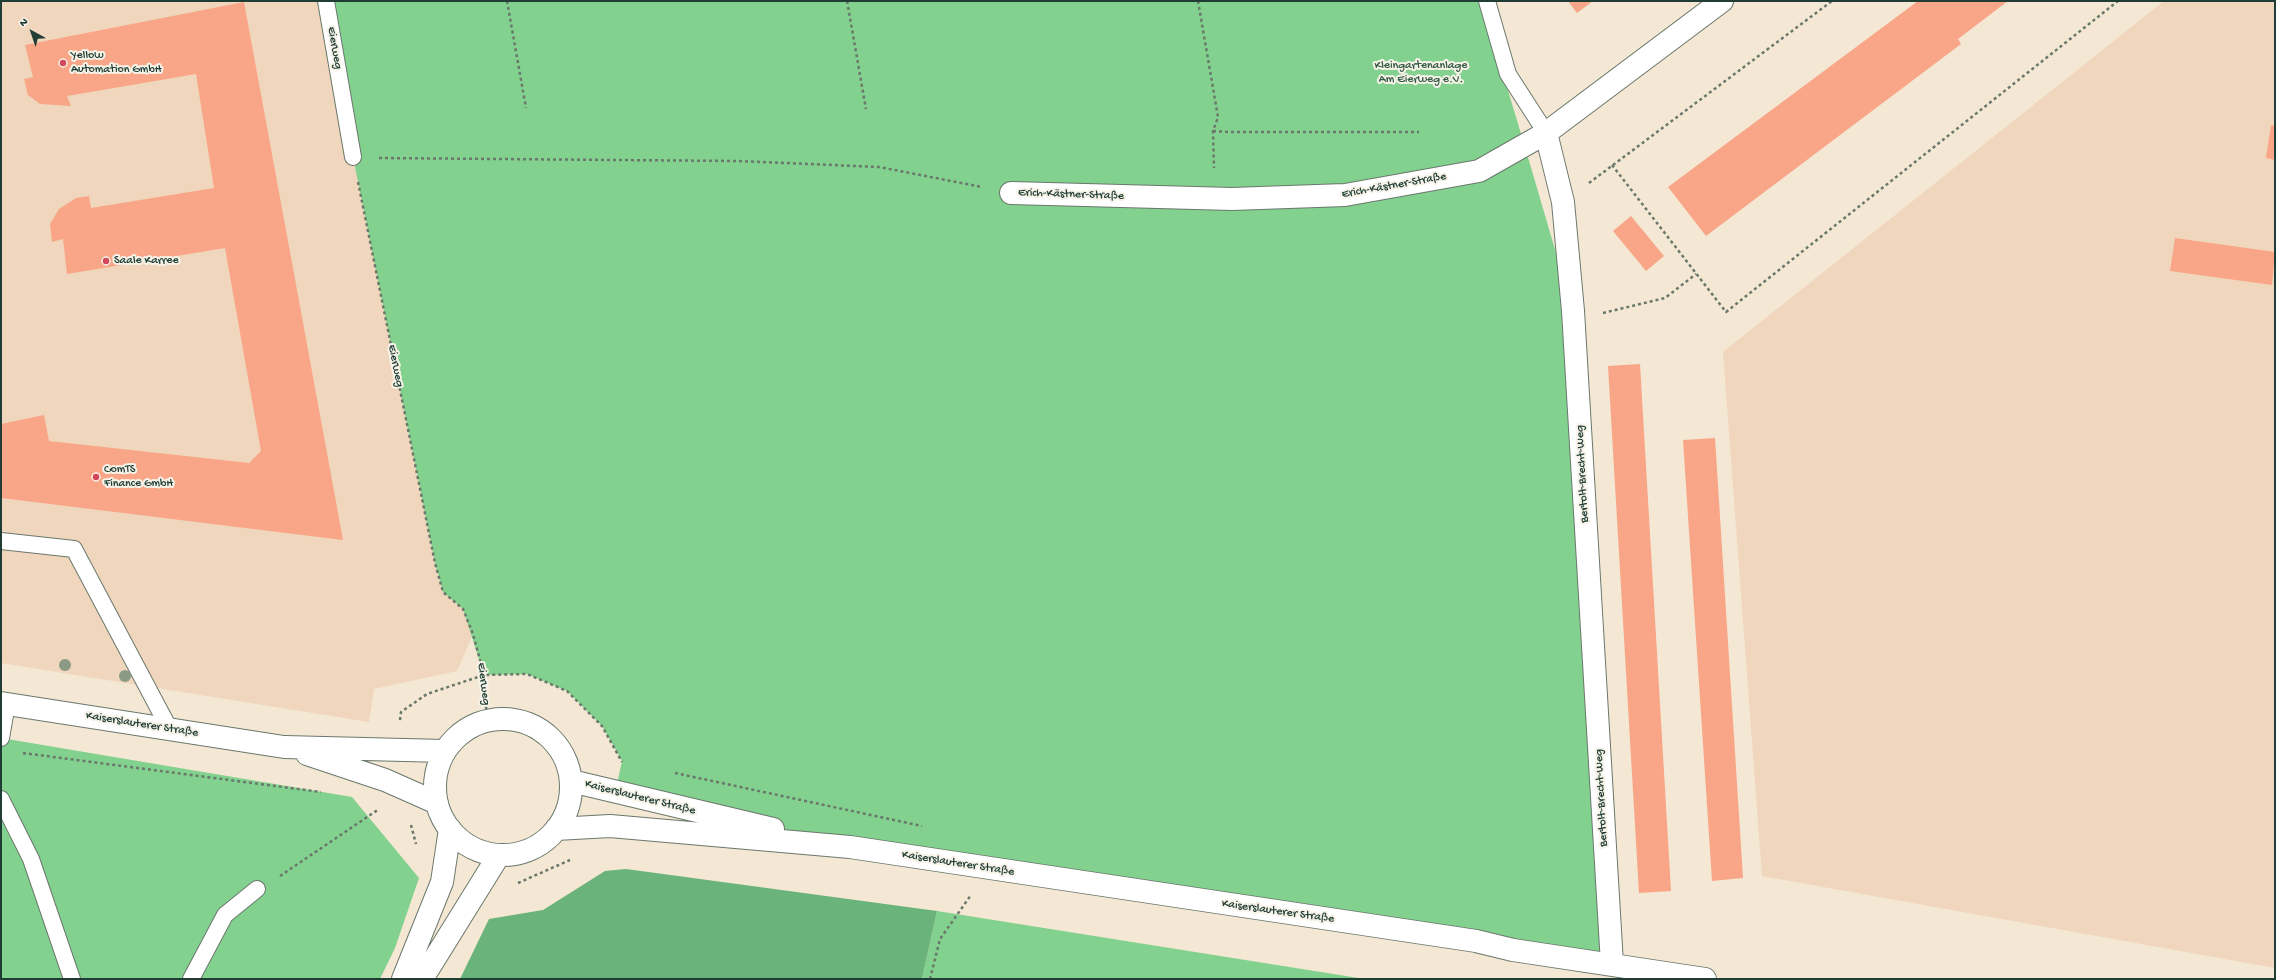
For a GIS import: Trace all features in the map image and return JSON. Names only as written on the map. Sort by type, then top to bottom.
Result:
[{"type":"street","name":"Erich-Kästner-Straße","points":[[1011,193],[1215,199],[1345,195],[1479,171],[1546,133],[1722,1]]},
{"type":"street","name":"Bertolt-Brecht-Weg","points":[[1546,133],[1563,202],[1573,311],[1612,964]]},
{"type":"street","name":"Kaiserslauterer Straße","points":[[4,704],[284,747],[445,751]]},
{"type":"street","points":[[510,719],[533,726],[552,739],[565,758],[571,781],[570,798],[565,815],[556,829],[540,843],[527,849],[499,855],[475,848],[464,842],[450,829],[442,817],[437,803],[436,780],[438,768],[445,751],[456,738],[470,727],[487,720],[510,719]]},
{"type":"street","name":"Kaiserslauterer Straße","points":[[284,747],[385,780],[437,803]]},
{"type":"street","name":"Kaiserslauterer Straße","points":[[571,781],[850,847]]},
{"type":"street","name":"Kaiserslauterer Straße","points":[[556,829],[610,826],[850,847],[1476,941],[1513,950],[1706,979]]},
{"type":"street","points":[[403,979],[442,882],[450,829]]},
{"type":"street","points":[[422,979],[499,855]]},
{"type":"lane","name":"Eierweg","points":[[326,1],[353,158]]},
{"type":"lane","name":"Bertolt-Brecht-Weg","points":[[1487,1],[1508,74],[1546,133]]},
{"type":"lane","points":[[1,541],[74,549],[170,730]]},
{"type":"lane","points":[[1,738],[4,704]]},
{"type":"lane","points":[[1,799],[31,858],[72,979]]},
{"type":"lane","points":[[191,979],[225,915],[257,890]]},
{"type":"path","points":[[507,1],[526,108]]},
{"type":"path","points":[[847,1],[866,109]]},
{"type":"path","points":[[1198,1],[1218,117],[1213,131],[1215,199]]},
{"type":"path","points":[[1563,202],[1832,1]]},
{"type":"path","points":[[1612,165],[1726,312],[2118,1]]},
{"type":"path","points":[[1213,131],[1419,132]]},
{"type":"path","points":[[353,158],[738,160],[879,167],[1011,193]]},
{"type":"path","name":"Eierweg","points":[[353,158],[435,563],[443,592],[463,609],[474,634],[484,675],[487,720]]},
{"type":"path","points":[[1599,313],[1664,298],[1696,274]]},
{"type":"path","points":[[390,750],[401,712],[427,694],[484,675],[527,674],[567,691],[602,726],[622,762],[630,763]]},
{"type":"path","points":[[17,752],[328,793]]},
{"type":"path","points":[[669,772],[927,827]]},
{"type":"path","points":[[257,890],[391,801],[382,794],[385,780]]},
{"type":"path","points":[[411,823],[418,849]]},
{"type":"path","points":[[930,979],[940,938],[975,889],[957,864]]},
{"type":"shaded area","points":[[1,1],[323,1],[443,592],[463,609],[473,634],[457,671],[374,689],[369,722],[1,663]]},
{"type":"shaded area","points":[[2164,1],[2275,1],[2275,968],[1762,876],[1723,352]]},
{"type":"green space","name":"Kleingartenanlage Am Eierweg e.V.","points":[[329,1],[1481,1],[1573,311],[1612,964],[850,847],[615,793],[622,761],[602,726],[567,691],[527,674],[484,675],[463,609],[443,592],[435,563],[353,157]]},
{"type":"green space","points":[[1,738],[352,797],[419,878],[395,948],[380,979],[1,979]]},
{"type":"green space","points":[[626,869],[937,911],[922,979],[460,979],[489,919],[543,910],[605,871]]},
{"type":"green space","points":[[937,911],[1365,979],[922,979]]},
{"type":"building","points":[[1568,1],[1593,1],[1577,13]]},
{"type":"building","points":[[1918,1],[2008,1],[1958,39],[1961,44],[1706,236],[1668,187]]},
{"type":"building","name":"Saale Karree","points":[[244,2],[343,540],[1,498],[1,424],[44,415],[49,441],[249,463],[261,451],[225,248],[67,274],[63,239],[52,242],[50,224],[59,209],[76,198],[89,196],[91,208],[214,188],[196,74],[67,96],[71,106],[40,104],[28,95],[24,79],[33,77],[25,45]]},
{"type":"building","points":[[2271,125],[2275,126],[2275,160],[2266,158]]},
{"type":"building","points":[[1631,216],[1664,256],[1646,271],[1613,231]]},
{"type":"building","points":[[2175,238],[2275,252],[2272,285],[2170,271]]},
{"type":"building","points":[[1640,364],[1671,891],[1639,893],[1608,366]]},
{"type":"building","points":[[1715,438],[1743,878],[1712,881],[1683,440]]},
{"type":"place","name":"Yellow Automation GmbH","points":[[63,63]]},
{"type":"place","name":"Saale Karree","points":[[106,261]]},
{"type":"place","name":"ComTS Finance GmbH","points":[[96,477]]}]
